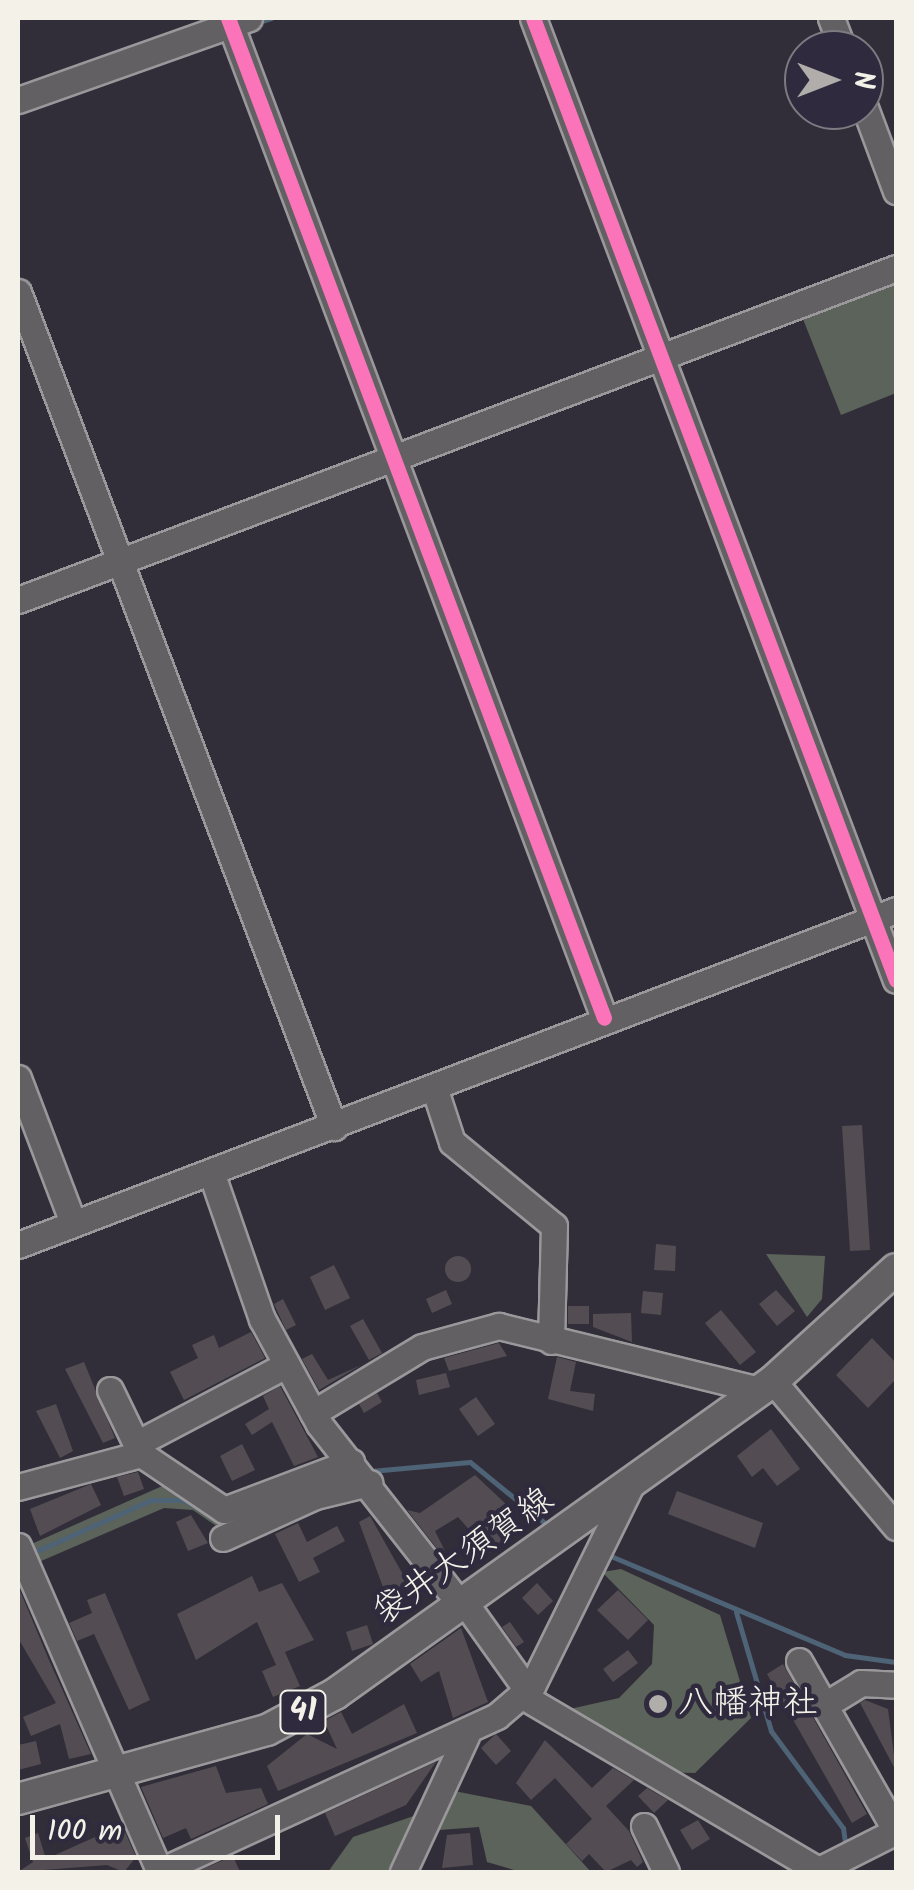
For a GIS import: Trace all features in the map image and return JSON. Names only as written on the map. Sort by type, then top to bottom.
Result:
[{"type":"main road","name":"袋井大須賀線","points":[[18,1799],[117,1776],[291,1718],[551,1544],[632,1485],[766,1385],[896,1268]]},
{"type":"street","points":[[533,18],[658,356],[885,914],[896,980]]},
{"type":"street","points":[[18,100],[236,20],[604,1018]]},
{"type":"street","points":[[873,130],[896,191]]},
{"type":"street","points":[[18,600],[896,268]]},
{"type":"street","points":[[18,292],[334,1127]]},
{"type":"street","points":[[18,1244],[334,1127],[604,1018],[885,914]]},
{"type":"street","points":[[18,1078],[72,1223]]},
{"type":"street","points":[[434,1087],[452,1142],[554,1226],[551,1341]]},
{"type":"street","points":[[211,1172],[286,1365],[313,1414],[463,1604],[524,1692],[825,1871],[896,1831],[799,1661]]},
{"type":"street","points":[[313,1414],[422,1347],[478,1329],[551,1341],[766,1385],[896,1527]]},
{"type":"street","points":[[18,1487],[139,1449],[286,1365]]},
{"type":"street","points":[[110,1390],[139,1449],[224,1510],[351,1462]]},
{"type":"street","points":[[223,1538],[315,1496],[369,1483]]},
{"type":"street","points":[[18,1546],[23,1574],[159,1872],[466,1736],[524,1692],[632,1485]]},
{"type":"street","points":[[825,1705],[861,1683],[896,1685]]},
{"type":"street","points":[[402,1872],[466,1736]]},
{"type":"street","points":[[644,1826],[666,1872]]},
{"type":"shaded area","points":[[896,275],[896,393],[841,415],[801,314]]},
{"type":"shaded area","points":[[766,1254],[825,1256],[822,1299],[807,1317]]},
{"type":"shaded area","points":[[169,1483],[202,1500],[272,1490],[225,1532],[193,1510],[164,1508],[18,1571],[18,1550]]},
{"type":"shaded area","points":[[621,1569],[720,1615],[751,1718],[695,1773],[652,1772],[552,1713],[619,1698],[652,1664],[654,1625],[602,1572]]},
{"type":"shaded area","points":[[449,1790],[531,1806],[591,1872],[521,1872],[487,1862],[479,1827],[426,1831]]},
{"type":"shaded area","points":[[431,1810],[395,1872],[328,1872],[353,1837]]},
{"type":"building","points":[[862,1125],[870,1250],[850,1251],[842,1126]]},
{"type":"building","points":[[656,1244],[676,1246],[675,1271],[654,1270]]},
{"type":"building","points":[[458,1256],[467,1260],[471,1269],[467,1278],[458,1282],[449,1278],[445,1269],[449,1260]]},
{"type":"building","points":[[334,1265],[350,1298],[325,1310],[310,1277]]},
{"type":"building","points":[[446,1290],[452,1304],[432,1313],[426,1299]]},
{"type":"building","points":[[776,1290],[795,1311],[777,1326],[759,1304]]},
{"type":"building","points":[[643,1291],[663,1293],[661,1315],[641,1313]]},
{"type":"building","points":[[283,1299],[296,1325],[286,1330],[274,1304]]},
{"type":"building","points":[[568,1306],[589,1306],[589,1324],[568,1324]]},
{"type":"building","points":[[721,1310],[756,1352],[740,1365],[705,1323]]},
{"type":"building","points":[[631,1313],[632,1342],[593,1327],[593,1314]]},
{"type":"building","points":[[363,1319],[382,1353],[369,1360],[350,1326]]},
{"type":"building","points":[[251,1332],[265,1358],[184,1400],[170,1372],[198,1358],[192,1345],[214,1335],[219,1348]]},
{"type":"building","points":[[872,1338],[896,1363],[896,1379],[868,1408],[836,1375]]},
{"type":"building","points":[[499,1343],[507,1356],[449,1371],[444,1358]]},
{"type":"building","points":[[312,1354],[328,1380],[361,1365],[319,1390],[302,1359]]},
{"type":"building","points":[[557,1357],[576,1362],[570,1391],[595,1394],[593,1411],[548,1399]]},
{"type":"building","points":[[84,1362],[115,1438],[103,1443],[65,1369]]},
{"type":"building","points":[[446,1373],[450,1387],[419,1395],[416,1380]]},
{"type":"building","points":[[280,1386],[318,1457],[294,1466],[272,1422],[252,1435],[245,1424],[269,1409],[263,1396]]},
{"type":"building","points":[[377,1393],[382,1402],[364,1413],[359,1404]]},
{"type":"building","points":[[476,1397],[495,1424],[478,1436],[459,1409]]},
{"type":"building","points":[[56,1404],[73,1451],[60,1458],[36,1411]]},
{"type":"building","points":[[771,1429],[800,1469],[777,1486],[763,1468],[752,1477],[737,1456]]},
{"type":"building","points":[[242,1444],[255,1470],[232,1481],[220,1456]]},
{"type":"building","points":[[138,1472],[144,1489],[124,1496],[117,1477]]},
{"type":"building","points":[[475,1475],[508,1506],[491,1522],[506,1539],[490,1553],[458,1517],[435,1531],[456,1573],[407,1510],[420,1513]]},
{"type":"building","points":[[91,1484],[101,1505],[40,1536],[30,1509]]},
{"type":"building","points":[[677,1491],[763,1523],[755,1548],[668,1514]]},
{"type":"building","points":[[191,1515],[208,1543],[188,1551],[176,1522]]},
{"type":"building","points":[[370,1516],[410,1587],[387,1598],[359,1522]]},
{"type":"building","points":[[298,1523],[307,1542],[337,1526],[345,1541],[313,1558],[320,1572],[299,1582],[275,1534]]},
{"type":"building","points":[[252,1576],[259,1592],[282,1583],[314,1640],[285,1652],[300,1686],[273,1697],[262,1671],[276,1665],[257,1622],[196,1660],[177,1614]]},
{"type":"building","points":[[537,1583],[553,1601],[538,1615],[522,1598]]},
{"type":"building","points":[[18,1586],[91,1754],[69,1759],[60,1724],[31,1736],[23,1717],[56,1703],[18,1638]]},
{"type":"building","points":[[618,1590],[648,1620],[628,1640],[597,1610]]},
{"type":"building","points":[[105,1593],[150,1700],[129,1710],[94,1634],[77,1641],[69,1623],[92,1613],[87,1600]]},
{"type":"building","points":[[510,1622],[524,1642],[516,1647],[502,1627]]},
{"type":"building","points":[[367,1625],[373,1644],[352,1651],[346,1632]]},
{"type":"building","points":[[461,1628],[488,1702],[453,1718],[439,1671],[421,1682],[410,1664]]},
{"type":"building","points":[[628,1650],[638,1663],[613,1682],[603,1669]]},
{"type":"building","points":[[783,1664],[867,1814],[852,1823],[767,1674]]},
{"type":"building","points":[[865,1700],[888,1709],[896,1771],[860,1703]]},
{"type":"building","points":[[404,1704],[417,1733],[278,1791],[267,1766],[307,1734],[337,1749],[324,1721],[341,1712],[352,1734]]},
{"type":"building","points":[[496,1734],[511,1751],[496,1765],[481,1748]]},
{"type":"building","points":[[545,1740],[592,1788],[613,1768],[634,1780],[606,1806],[629,1831],[643,1862],[637,1867],[631,1860],[606,1872],[589,1854],[582,1861],[566,1844],[592,1819],[555,1778],[531,1800],[516,1783]]},
{"type":"building","points":[[36,1741],[41,1764],[18,1770],[18,1745]]},
{"type":"building","points":[[436,1762],[406,1805],[335,1836],[325,1813]]},
{"type":"building","points":[[216,1766],[226,1793],[261,1788],[268,1804],[191,1839],[186,1828],[163,1838],[141,1787]]},
{"type":"building","points":[[647,1788],[668,1800],[654,1813],[638,1796]]},
{"type":"building","points":[[698,1820],[710,1839],[692,1850],[680,1830]]},
{"type":"building","points":[[122,1825],[136,1857],[124,1872],[107,1865],[18,1872],[33,1862],[25,1838],[38,1833],[46,1859]]},
{"type":"building","points":[[470,1833],[473,1865],[442,1868],[447,1835]]},
{"type":"building","points":[[233,1856],[240,1872],[196,1872]]},
{"type":"waterway","points":[[255,23],[271,18]]},
{"type":"waterway","points":[[371,1471],[470,1462],[551,1528]]},
{"type":"waterway","points":[[28,1555],[151,1500],[184,1500],[220,1521]]},
{"type":"waterway","points":[[606,1554],[845,1655],[896,1662]]},
{"type":"waterway","points":[[736,1612],[771,1731],[843,1828],[846,1849]]},
{"type":"cycle path","points":[[228,18],[604,1018]]},
{"type":"cycle path","points":[[533,18],[896,980]]},
{"type":"place","name":"八幡神社","points":[[658,1704]]}]
